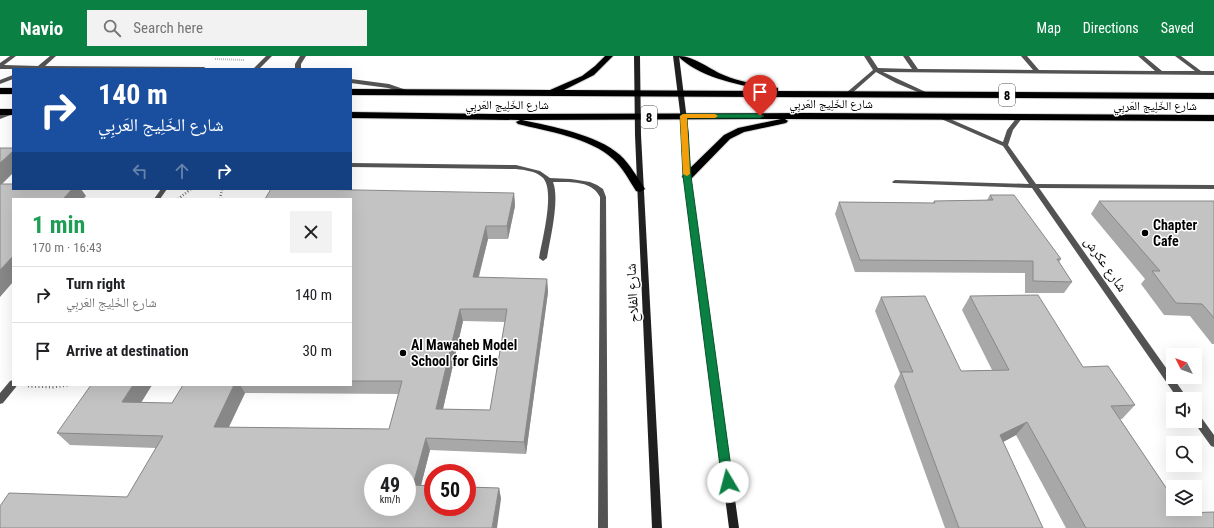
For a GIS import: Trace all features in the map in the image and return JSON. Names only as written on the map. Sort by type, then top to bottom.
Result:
[{"type":"highway","points":[[542,94],[575,83],[588,76],[604,63],[609,56]]},
{"type":"highway","points":[[682,56],[703,69],[725,79],[800,95]]},
{"type":"highway","points":[[0,91],[12,91]]},
{"type":"highway","name":"شارع الخَلِيج العَربِي","points":[[352,92],[680,95],[927,94],[1214,96]]},
{"type":"highway","points":[[0,112],[12,112]]},
{"type":"highway","name":"شارع الخَلِيج العَربِي","points":[[352,114],[493,117],[805,116],[1214,118]]},
{"type":"highway","points":[[687,176],[720,141],[733,133],[748,128],[805,116]]},
{"type":"highway","points":[[493,117],[547,128],[603,148],[617,158],[640,189]]},
{"type":"main road","name":"شارع الفلاح","points":[[637,56],[640,189],[657,528]]},
{"type":"main road","points":[[676,56],[683,116],[687,176],[734,528]]},
{"type":"street","points":[[0,66],[13,56]]},
{"type":"street","points":[[0,66],[38,68],[54,56]]},
{"type":"street","points":[[259,68],[269,56]]},
{"type":"street","points":[[298,68],[298,64],[303,56]]},
{"type":"street","name":"شارع الخَلِيج العَربِي","points":[[867,56],[876,70],[898,82],[927,94]]},
{"type":"street","points":[[906,56],[916,70]]},
{"type":"street","points":[[1024,56],[1037,71]]},
{"type":"street","points":[[1141,56],[1160,72]]},
{"type":"street","points":[[1178,56],[1198,72]]},
{"type":"street","points":[[876,70],[1214,72]]},
{"type":"street","name":"شارع الخَلِيج العَربِي","points":[[848,94],[876,70]]},
{"type":"street","points":[[0,82],[12,77]]},
{"type":"street","points":[[352,81],[389,86],[412,93]]},
{"type":"street","points":[[0,117],[12,112]]},
{"type":"street","points":[[941,117],[1005,145],[1010,130],[1020,117]]},
{"type":"street","name":"شارع عكرش","points":[[1005,145],[1178,392]]},
{"type":"street","points":[[352,165],[516,167],[534,171],[548,180],[589,183],[599,189],[603,197],[603,528]]},
{"type":"street","points":[[543,258],[553,192],[548,180]]},
{"type":"street","points":[[895,182],[1034,186],[1214,187]]},
{"type":"street","points":[[0,400],[12,385]]},
{"type":"street","points":[[1202,426],[1214,443]]},
{"type":"path","points":[[179,198],[191,190]]},
{"type":"building","points":[[0,148],[12,148],[12,152],[0,163]]},
{"type":"building","points":[[0,184],[12,184],[12,190],[71,190],[64,198],[12,198],[12,257],[0,270]]},
{"type":"building","name":"Al Mawaheb Model School for Girls","points":[[270,190],[514,193],[507,226],[486,226],[473,277],[547,279],[524,442],[426,438],[416,474],[416,464],[364,464],[364,516],[416,516],[416,485],[424,486],[424,516],[476,516],[476,487],[499,488],[492,528],[0,528],[0,506],[9,493],[127,497],[163,436],[57,433],[90,386],[132,386],[122,402],[172,403],[182,386],[234,386],[214,427],[389,429],[402,381],[352,381],[352,198],[266,198]],"holes":[[[460,309],[507,309],[490,410],[436,409]]]},
{"type":"building","points":[[990,195],[1014,195],[1061,259],[1057,259],[1072,282],[1033,281],[1033,261],[860,260],[839,202],[935,203],[934,201],[993,200]]},
{"type":"building","points":[[1099,201],[1214,201],[1214,318],[1202,304],[1176,303],[1152,271],[1160,271]]},
{"type":"building","points":[[1038,295],[1083,367],[1108,366],[1135,405],[1111,406],[1166,488],[1166,516],[1202,516],[1202,512],[1214,512],[1214,528],[1086,528],[1027,422],[1000,435],[1043,528],[959,528],[901,372],[913,372],[881,297],[925,296],[961,371],[1009,370],[970,296]]},
{"type":"slow traffic","points":[[687,174],[686,136],[683,116],[715,116]]},
{"type":"place","name":"Chapter Cafe","points":[[1145,233]]},
{"type":"place","name":"Al Mawaheb Model School for Girls","points":[[403,353]]},
{"type":"route","points":[[728,482],[687,176],[686,136],[683,116],[760,116]]}]
